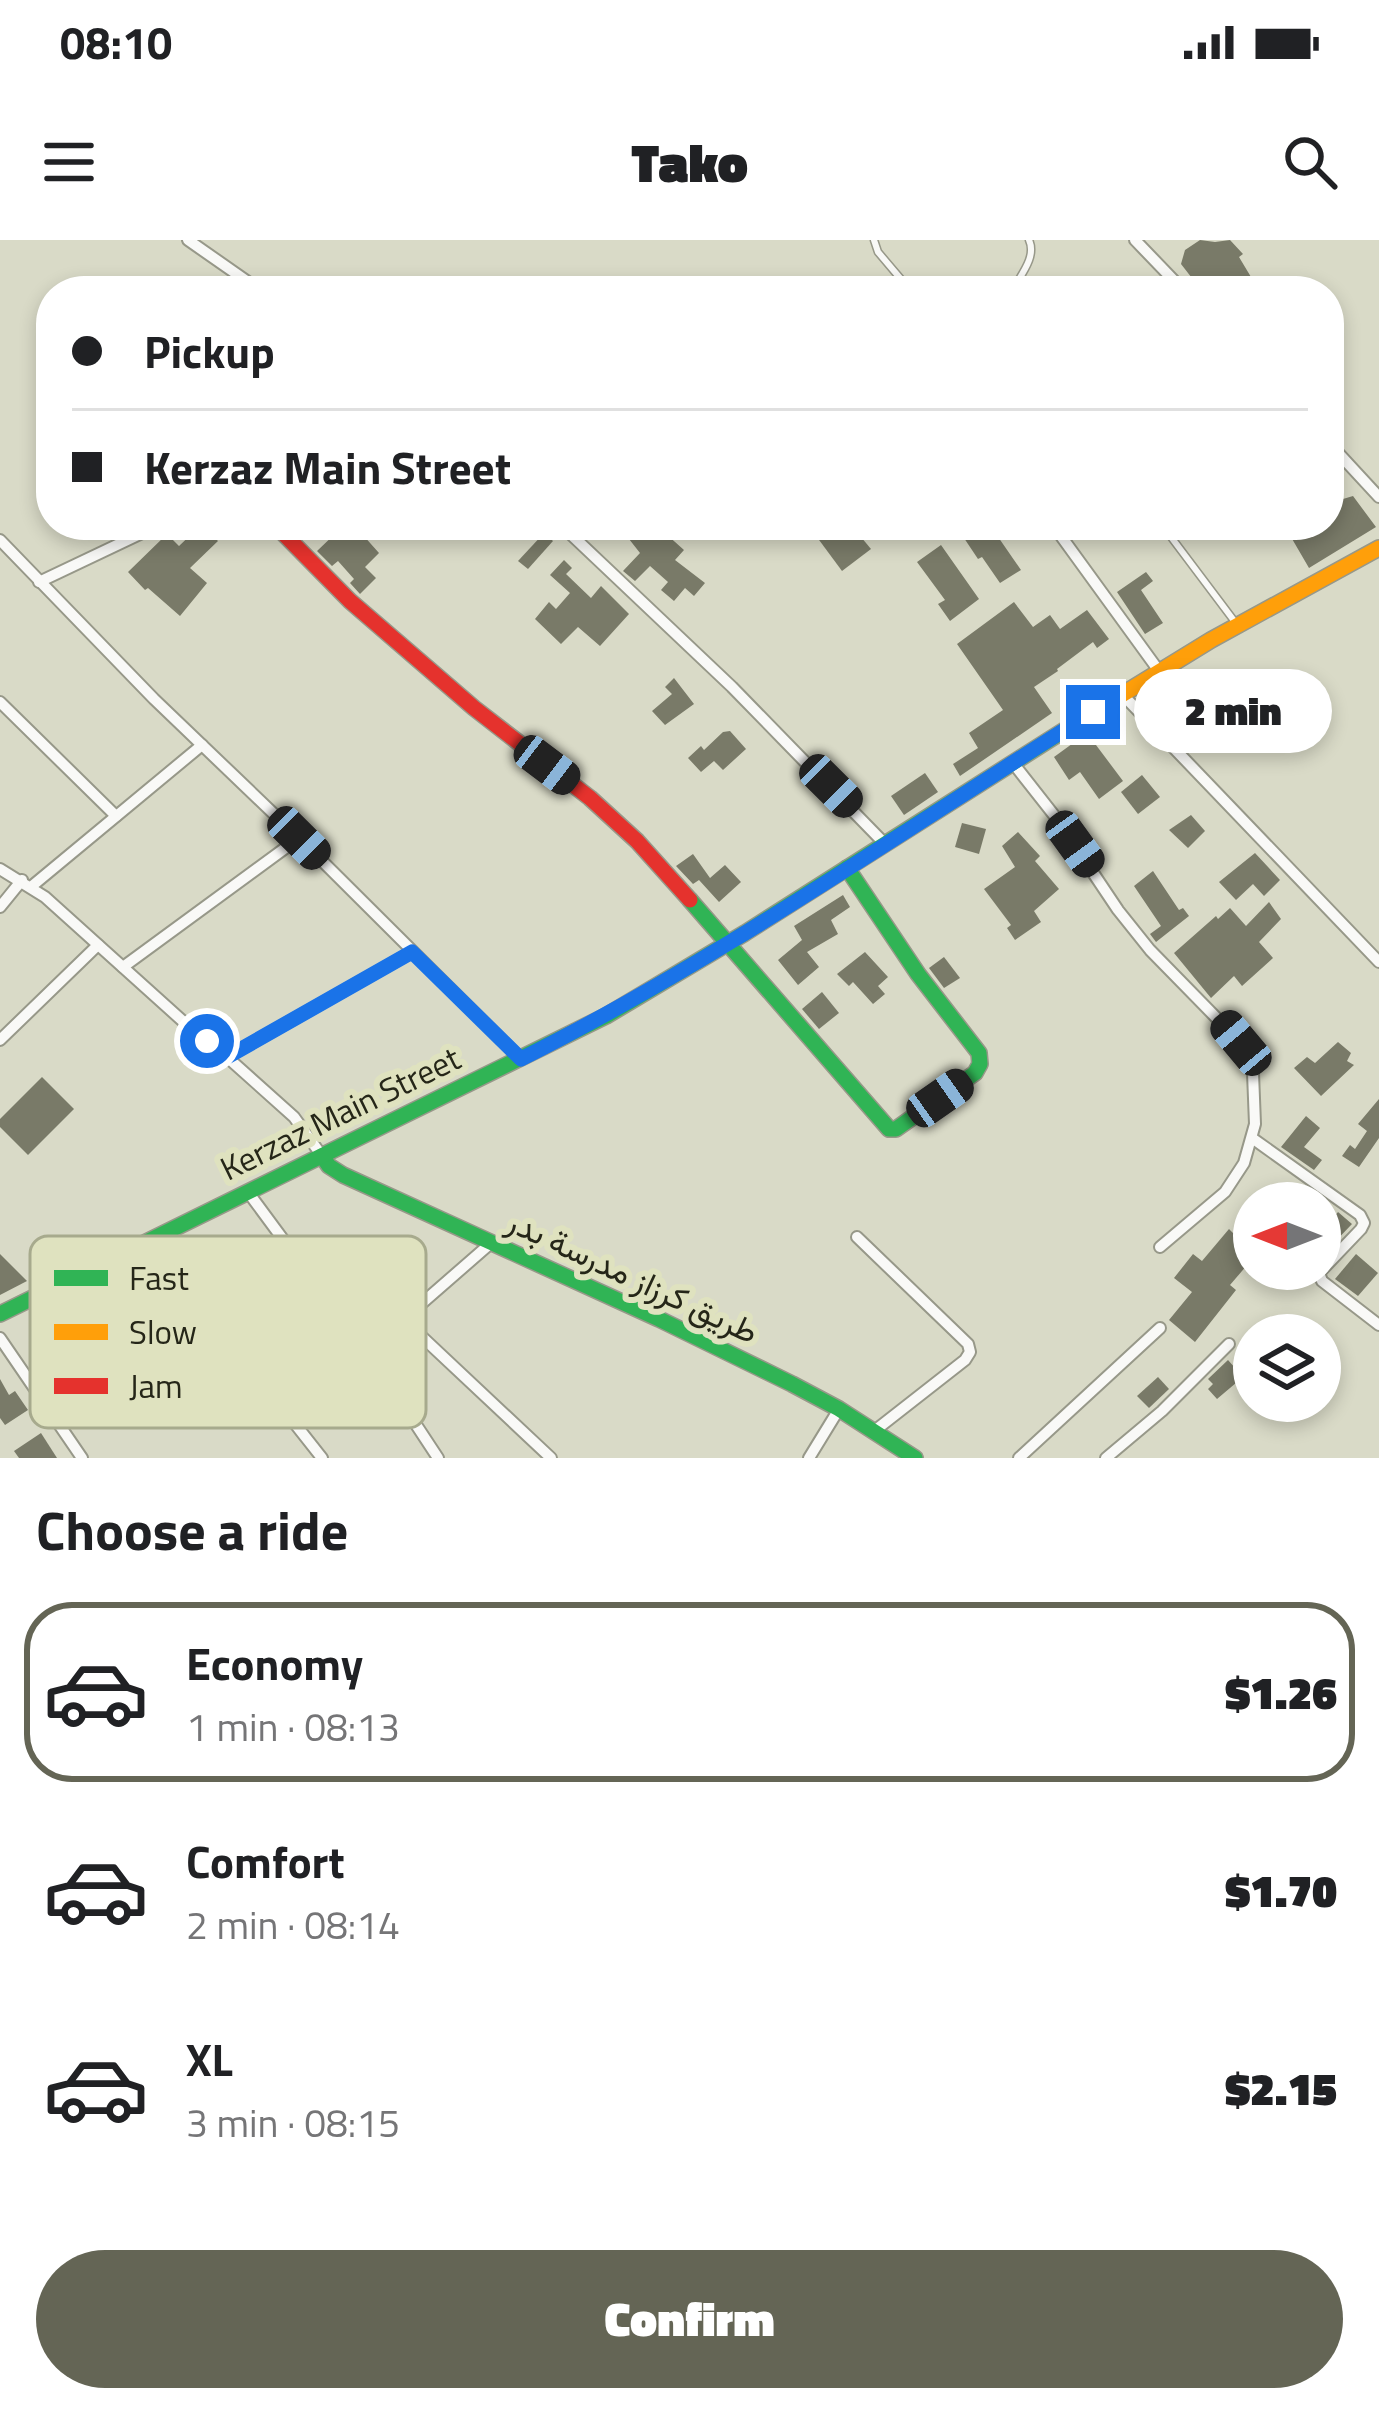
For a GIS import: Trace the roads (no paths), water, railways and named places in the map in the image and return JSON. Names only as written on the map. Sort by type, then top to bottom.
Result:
[{"type":"street","points":[[188,240],[240,276]]},
{"type":"street","points":[[1135,240],[1170,276]]},
{"type":"street","points":[[1344,459],[1379,497]]},
{"type":"street","points":[[0,540],[521,1059]]},
{"type":"street","points":[[39,582],[127,540]]},
{"type":"street","points":[[290,540],[350,601],[474,708],[622,826],[869,1106],[890,1129],[896,1129],[975,1073],[979,1053],[918,974],[847,868]]},
{"type":"street","points":[[577,540],[886,844]]},
{"type":"street","points":[[1064,540],[1159,670]]},
{"type":"street","name":"Kerzaz Main Street","points":[[158,1236],[606,1016],[730,943],[1159,670],[1379,548]]},
{"type":"street","points":[[1122,694],[1379,962]]},
{"type":"street","points":[[0,702],[116,816]]},
{"type":"street","points":[[0,908],[202,745]]},
{"type":"street","points":[[1013,763],[1150,950],[1241,1043],[1253,1072],[1256,1108],[1244,1162],[1225,1192],[1160,1247]]},
{"type":"street","points":[[123,967],[299,838]]},
{"type":"street","points":[[0,868],[27,884],[227,1057],[294,1117],[322,1156]]},
{"type":"street","points":[[0,1040],[98,945]]},
{"type":"street","points":[[227,1057],[412,952]]},
{"type":"street","points":[[1252,1138],[1360,1215],[1361,1229],[1319,1273],[1322,1282],[1379,1325]]},
{"type":"street","name":"طريق كرزاز مدرسة بدر","points":[[322,1156],[343,1174],[659,1319],[839,1409],[912,1457]]},
{"type":"street","points":[[248,1192],[280,1236]]},
{"type":"street","points":[[857,1237],[968,1344],[970,1352],[873,1432]]},
{"type":"street","points":[[426,1299],[491,1243]]},
{"type":"street","name":"Kerzaz Main Street","points":[[0,1313],[30,1298]]},
{"type":"street","points":[[1019,1458],[1160,1328]]},
{"type":"street","points":[[0,1338],[30,1382]]},
{"type":"street","points":[[426,1341],[550,1458]]},
{"type":"street","points":[[1106,1458],[1229,1344]]},
{"type":"street","points":[[809,1458],[839,1409]]},
{"type":"street","points":[[62,1428],[82,1458]]},
{"type":"street","points":[[298,1428],[322,1458]]},
{"type":"street","points":[[418,1428],[438,1458]]},
{"type":"lane","points":[[874,240],[898,276]]},
{"type":"lane","points":[[1020,276],[1032,255],[1029,240]]},
{"type":"lane","points":[[1173,540],[1238,625]]}]
